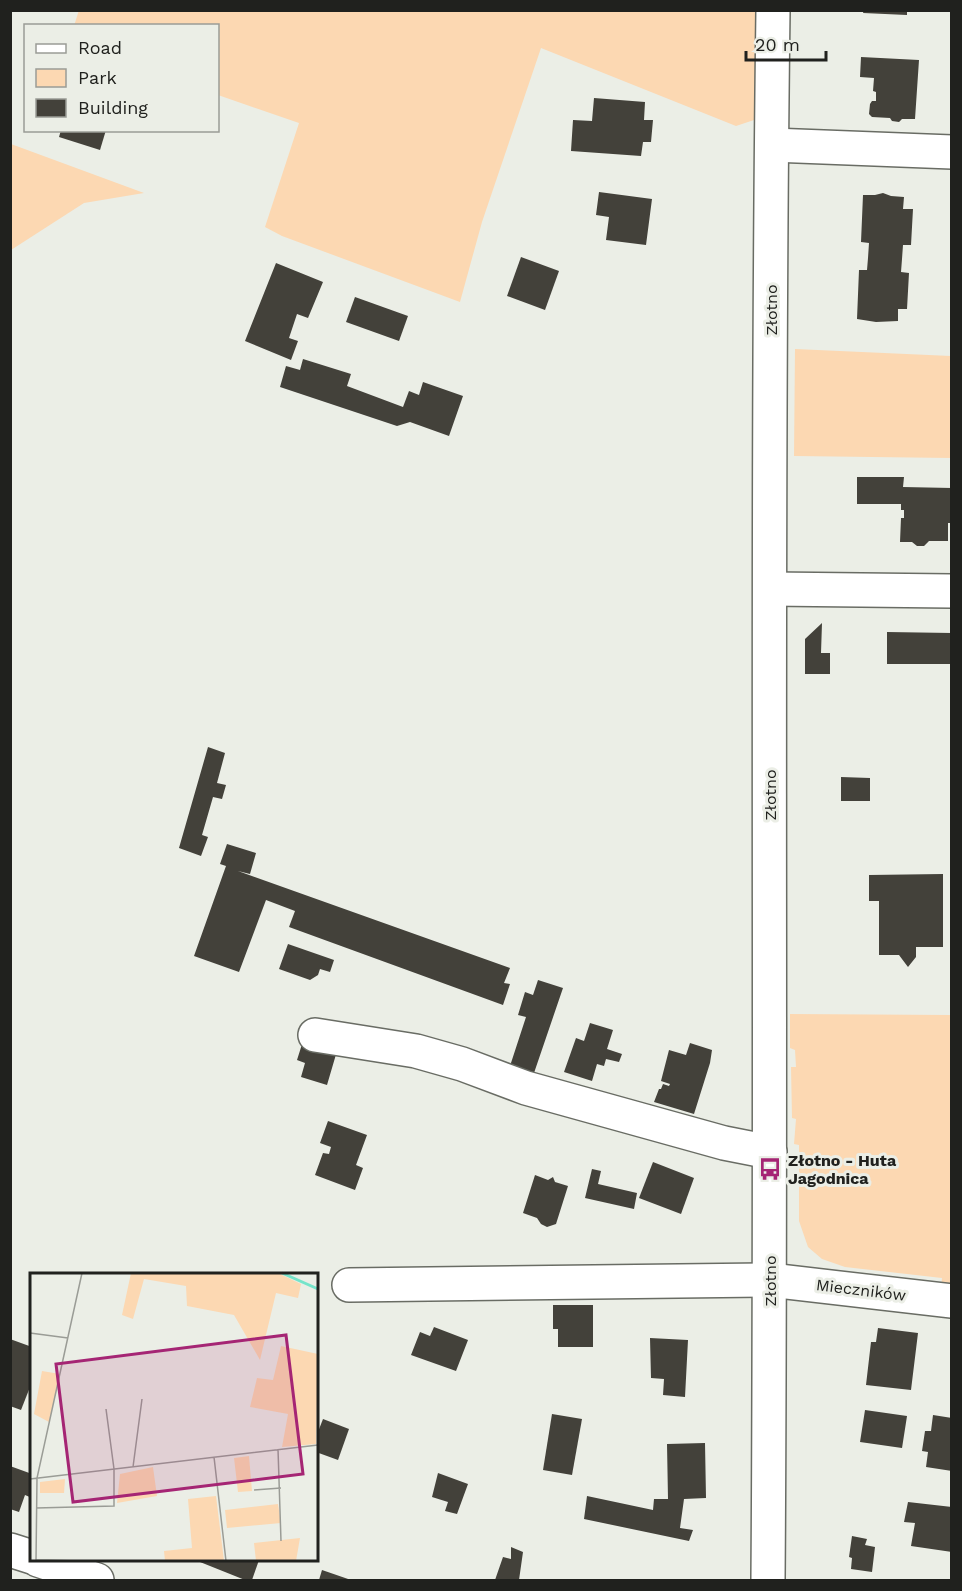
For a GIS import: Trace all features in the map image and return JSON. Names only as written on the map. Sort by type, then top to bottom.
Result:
[{"type":"street","name":"Złotno","points":[[768,1581],[773,10]]},
{"type":"street","points":[[772,145],[951,152]]},
{"type":"street","points":[[770,589],[951,591]]},
{"type":"street","points":[[315,1035],[416,1051],[537,1091],[724,1143],[770,1152]]},
{"type":"street","name":"Mieczników","points":[[350,1285],[770,1280],[951,1301]]},
{"type":"street","points":[[10,1550],[30,1556]]},
{"type":"street","points":[[41,1561],[97,1581]]},
{"type":"green space","points":[[79,10],[762,11],[760,118],[736,126],[541,48],[482,222],[460,302],[282,236],[265,227],[299,123],[219,95],[219,24],[75,24]]},
{"type":"green space","points":[[11,144],[144,193],[84,203],[11,250]]},
{"type":"green space","points":[[795,349],[951,356],[951,458],[794,456]]},
{"type":"green space","points":[[790,1014],[951,1015],[951,1289],[941,1288],[942,1278],[845,1267],[822,1259],[808,1247],[799,1221],[799,1145],[794,1144],[796,1119],[792,1118],[791,1067],[796,1067],[795,1050],[790,1048]]},
{"type":"building","points":[[864,10],[907,10],[907,15],[863,13]]},
{"type":"building","points":[[861,57],[919,60],[915,119],[902,119],[899,122],[892,121],[890,118],[872,117],[869,114],[870,104],[876,101],[876,92],[873,91],[874,78],[860,77]]},
{"type":"building","points":[[594,98],[645,102],[644,120],[653,120],[651,142],[643,142],[641,156],[571,151],[573,120],[592,121]]},
{"type":"building","points":[[60,132],[105,132],[100,150],[59,137]]},
{"type":"building","points":[[599,192],[652,199],[646,245],[606,240],[609,217],[596,215]]},
{"type":"building","points":[[883,193],[904,197],[903,209],[913,209],[911,245],[903,245],[901,272],[909,273],[907,309],[898,309],[898,321],[876,322],[857,319],[859,270],[867,270],[869,243],[861,242],[863,195]]},
{"type":"building","points":[[521,257],[559,271],[545,310],[507,296]]},
{"type":"building","points":[[276,263],[323,282],[308,318],[297,314],[289,338],[298,341],[291,360],[245,341]]},
{"type":"building","points":[[355,297],[408,316],[399,341],[346,322]]},
{"type":"building","points":[[303,359],[351,374],[347,386],[403,407],[409,391],[419,395],[423,382],[463,396],[449,436],[410,422],[397,426],[280,387],[286,366],[300,370]]},
{"type":"building","points":[[857,477],[904,477],[903,487],[952,488],[952,523],[948,523],[948,541],[929,541],[924,546],[917,546],[912,542],[900,542],[901,518],[904,518],[901,504],[857,504]]},
{"type":"building","points":[[822,623],[821,653],[830,653],[830,674],[805,674],[805,639]]},
{"type":"building","points":[[887,632],[952,633],[952,664],[887,664]]},
{"type":"building","points":[[208,747],[225,753],[217,783],[226,785],[222,799],[213,797],[202,835],[208,837],[201,856],[179,848]]},
{"type":"building","points":[[841,777],[870,778],[870,801],[841,801]]},
{"type":"building","points":[[227,844],[256,853],[250,874],[238,871],[510,968],[504,983],[510,984],[503,1005],[289,927],[295,911],[266,900],[239,972],[194,956],[226,866],[220,864]]},
{"type":"building","points":[[943,874],[943,947],[916,947],[916,957],[908,967],[899,955],[879,955],[879,901],[869,901],[869,875]]},
{"type":"building","points":[[288,944],[334,960],[330,972],[320,969],[318,975],[310,980],[279,969]]},
{"type":"building","points":[[538,980],[563,988],[534,1073],[510,1066],[526,1017],[518,1015],[525,992],[533,995]]},
{"type":"building","points":[[590,1023],[613,1030],[607,1049],[622,1054],[619,1062],[606,1059],[604,1066],[597,1064],[592,1081],[564,1072],[576,1038],[584,1041]]},
{"type":"building","points":[[303,1041],[337,1051],[327,1085],[301,1077],[305,1063],[297,1060]]},
{"type":"building","points":[[690,1043],[712,1050],[694,1114],[654,1102],[663,1084],[669,1086],[670,1084],[661,1081],[669,1050],[686,1055]]},
{"type":"building","points":[[328,1121],[367,1135],[356,1165],[363,1168],[355,1190],[315,1175],[323,1153],[329,1154],[331,1147],[320,1143]]},
{"type":"building","points":[[653,1162],[694,1178],[681,1214],[639,1198]]},
{"type":"building","points":[[592,1169],[601,1171],[598,1184],[637,1193],[634,1209],[585,1198]]},
{"type":"building","points":[[535,1175],[548,1180],[553,1177],[555,1182],[568,1186],[556,1224],[547,1227],[537,1218],[523,1213]]},
{"type":"building","points":[[553,1305],[593,1305],[593,1347],[558,1347],[558,1329],[553,1329]]},
{"type":"building","points":[[434,1327],[468,1340],[456,1371],[411,1355],[420,1332],[430,1336]]},
{"type":"building","points":[[878,1328],[918,1333],[911,1390],[866,1385],[871,1342],[876,1342]]},
{"type":"building","points":[[650,1338],[688,1340],[685,1397],[663,1395],[664,1379],[651,1378]]},
{"type":"building","points":[[10,1339],[30,1346],[30,1387],[21,1410],[10,1406]]},
{"type":"building","points":[[865,1410],[907,1416],[902,1448],[860,1442]]},
{"type":"building","points":[[552,1414],[582,1419],[572,1475],[543,1470]]},
{"type":"building","points":[[933,1415],[952,1418],[952,1471],[926,1467],[928,1452],[922,1451],[925,1431],[931,1431]]},
{"type":"building","points":[[323,1419],[349,1429],[338,1460],[318,1453],[318,1432]]},
{"type":"building","points":[[705,1443],[706,1498],[684,1499],[680,1528],[693,1530],[689,1541],[584,1519],[587,1496],[653,1510],[654,1499],[668,1499],[667,1444]]},
{"type":"building","points":[[10,1466],[30,1473],[30,1497],[25,1495],[19,1512],[10,1509]]},
{"type":"building","points":[[438,1473],[468,1484],[457,1514],[445,1511],[448,1502],[432,1497]]},
{"type":"building","points":[[908,1502],[952,1507],[952,1552],[911,1546],[915,1523],[904,1522]]},
{"type":"building","points":[[852,1536],[867,1539],[865,1545],[875,1547],[872,1572],[851,1569],[852,1558],[849,1557]]},
{"type":"building","points":[[511,1547],[523,1552],[519,1580],[495,1580],[503,1557],[511,1559]]},
{"type":"building","points":[[198,1561],[259,1561],[252,1580],[245,1580]]},
{"type":"building","points":[[322,1570],[351,1580],[319,1580]]},
{"type":"place","name":"Złotno - Huta Jagodnica","points":[[770,1169]]}]
